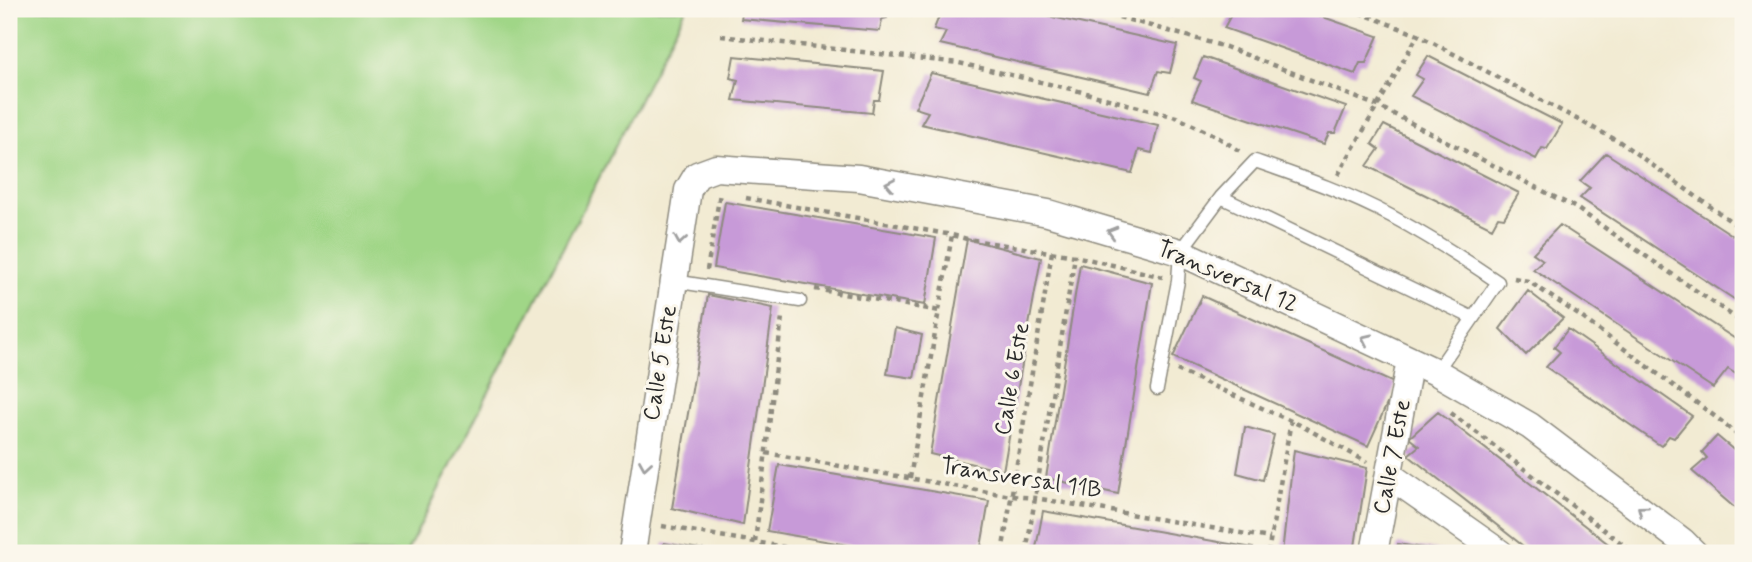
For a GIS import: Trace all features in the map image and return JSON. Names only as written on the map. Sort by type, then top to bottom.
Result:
[{"type":"street","name":"Transversal 12","points":[[697,175],[716,168],[859,178],[1048,213],[1180,252],[1436,372],[1530,426],[1682,541],[1694,553]]},
{"type":"street","name":"Calle 5 Este","points":[[632,553],[688,190],[697,175]]},
{"type":"street","name":"Calle 7 Este","points":[[1374,553],[1410,360]]},
{"type":"street","points":[[1389,475],[1500,553]]},
{"type":"lane","points":[[1157,389],[1178,281],[1180,252],[1221,197],[1255,161],[1331,188],[1400,221],[1445,246],[1497,282],[1436,372]]},
{"type":"lane","points":[[1221,197],[1473,318]]},
{"type":"lane","points":[[674,281],[800,301]]},
{"type":"path","points":[[1090,9],[1226,47],[1378,106],[1576,208],[1743,323]]},
{"type":"path","points":[[1350,9],[1418,35],[1620,142],[1743,230]]},
{"type":"path","points":[[1331,188],[1418,35]]},
{"type":"path","points":[[721,36],[959,63],[1071,89],[1176,117],[1216,136],[1255,161]]},
{"type":"path","points":[[719,193],[1075,256],[1178,281]]},
{"type":"path","points":[[910,478],[952,234]]},
{"type":"path","name":"Calle 6 Este","points":[[1002,553],[1052,252]]},
{"type":"path","name":"Calle 6 Este","points":[[1026,553],[1075,256]]},
{"type":"path","points":[[1497,282],[1513,278],[1528,281],[1580,316],[1743,440]]},
{"type":"path","points":[[803,287],[940,311]]},
{"type":"path","points":[[755,542],[784,299]]},
{"type":"path","points":[[1162,363],[1291,421],[1389,475]]},
{"type":"path","points":[[1450,412],[1633,553]]},
{"type":"path","points":[[1268,553],[1291,421]]},
{"type":"path","name":"Transversal 11B","points":[[766,453],[1270,538]]},
{"type":"path","points":[[661,526],[819,553]]},
{"type":"green space","points":[[9,9],[686,9],[406,553],[9,553]]},
{"type":"building","points":[[743,9],[889,9],[887,18],[882,19],[880,31],[741,19]]},
{"type":"building","points":[[942,9],[1017,9],[1177,45],[1170,73],[1158,71],[1150,93],[940,44],[946,32],[934,29]]},
{"type":"building","points":[[1140,9],[1175,9],[1173,17]]},
{"type":"building","points":[[1234,9],[1300,9],[1378,36],[1366,63],[1360,63],[1355,74],[1224,28]]},
{"type":"building","points":[[734,56],[884,71],[879,100],[874,100],[872,113],[733,100],[738,80],[730,78]]},
{"type":"building","points":[[1428,56],[1562,124],[1547,149],[1542,148],[1536,159],[1411,96],[1423,79],[1416,75]]},
{"type":"building","points":[[1203,57],[1346,107],[1335,133],[1329,133],[1324,144],[1192,100],[1201,81],[1194,78]]},
{"type":"building","points":[[931,73],[1158,125],[1152,153],[1139,150],[1132,173],[921,124],[928,112],[915,108]]},
{"type":"building","points":[[1384,125],[1519,193],[1504,218],[1498,217],[1492,228],[1367,166],[1379,149],[1372,144]]},
{"type":"building","points":[[1606,153],[1743,242],[1743,305],[1580,198],[1590,188],[1580,181]]},
{"type":"building","points":[[725,202],[936,238],[925,305],[714,268]]},
{"type":"building","points":[[1560,225],[1743,344],[1743,370],[1739,376],[1728,369],[1713,388],[1533,269],[1543,260],[1533,253]]},
{"type":"building","points":[[967,239],[1041,258],[1003,471],[930,454]]},
{"type":"building","points":[[1080,264],[1152,283],[1118,494],[1046,478]]},
{"type":"building","points":[[1528,291],[1563,318],[1526,355],[1500,329]]},
{"type":"building","points":[[708,295],[773,308],[743,525],[672,508]]},
{"type":"building","points":[[1202,296],[1396,384],[1368,446],[1173,357]]},
{"type":"building","points":[[895,328],[922,335],[914,378],[887,374]]},
{"type":"building","points":[[1568,329],[1692,416],[1674,438],[1669,436],[1661,446],[1546,367],[1560,352],[1554,347]]},
{"type":"building","points":[[1438,412],[1620,553],[1532,553],[1408,455],[1419,446],[1409,438]]},
{"type":"building","points":[[1245,427],[1274,435],[1263,480],[1237,473]]},
{"type":"building","points":[[1717,436],[1743,458],[1743,515],[1692,471],[1707,458],[1702,452]]},
{"type":"building","points":[[1294,450],[1367,468],[1354,553],[1282,553]]},
{"type":"building","points":[[779,465],[989,501],[980,553],[894,553],[767,531]]},
{"type":"building","points":[[1043,511],[1253,548],[1252,553],[1035,553]]},
{"type":"building","points":[[664,543],[717,552],[717,553],[662,553]]},
{"type":"building","points":[[1398,544],[1450,552],[1450,553],[1396,553]]}]
